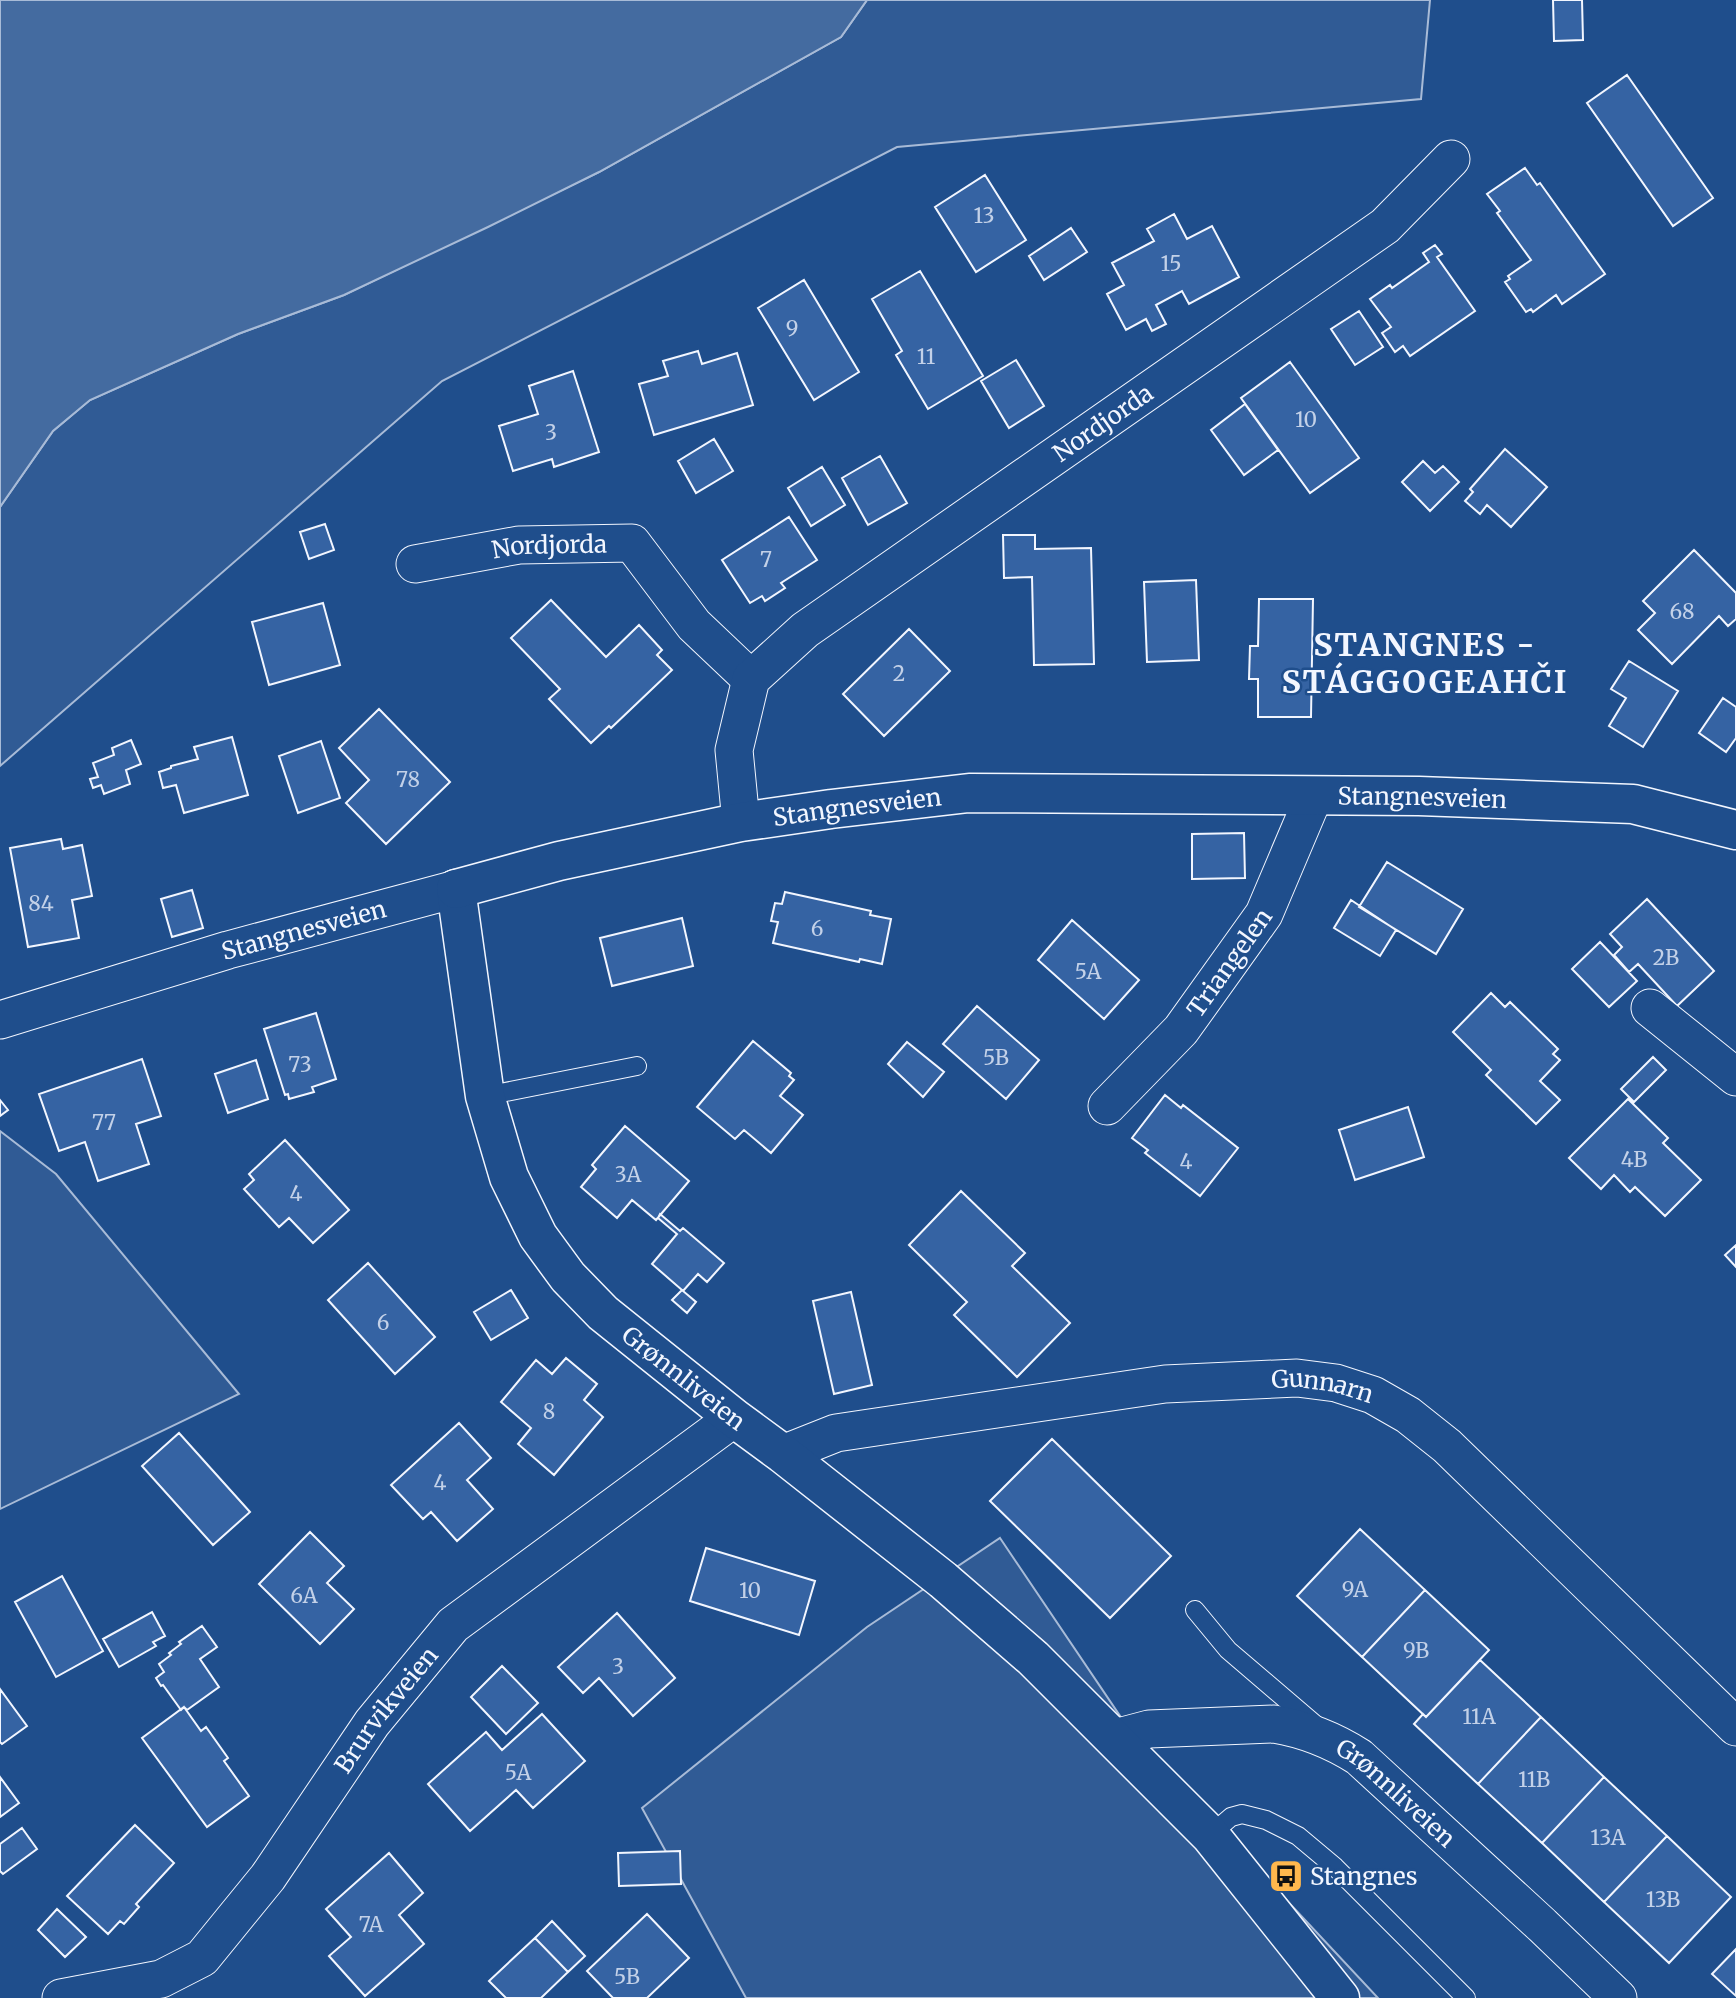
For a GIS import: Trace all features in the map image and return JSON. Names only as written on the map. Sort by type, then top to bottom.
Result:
[{"type":"street","name":"Nordjorda","points":[[415,564],[519,545],[632,543],[694,625],[751,679],[805,630],[1385,226],[1451,159]]},
{"type":"street","points":[[741,822],[734,750],[751,679]]},
{"type":"street","name":"Stangnesveien","points":[[0,1020],[228,950],[559,861],[741,822],[969,793],[1419,796],[1633,804],[1736,830]]},
{"type":"street","name":"Triangelen","points":[[1107,1106],[1181,1030],[1264,914],[1314,796]]},
{"type":"street","name":"Grønnliveien","points":[[456,889],[485,1096],[509,1177],[538,1236],[568,1277],[603,1313],[964,1597],[1033,1658],[1210,1835],[1340,1998]]},
{"type":"street","points":[[1650,1007],[1736,1077]]},
{"type":"street","name":"Gunnarn","points":[[783,1454],[835,1433],[1165,1384],[1297,1378],[1336,1383],[1373,1395],[1408,1415],[1447,1447],[1736,1727]]},
{"type":"street","name":"Brurvikveien","points":[[61,1998],[161,1979],[202,1958],[268,1877],[372,1723],[453,1625],[734,1418]]},
{"type":"street","name":"Grønnliveien","points":[[1115,1738],[1149,1729],[1274,1724],[1291,1727],[1341,1746],[1359,1757],[1532,1915],[1618,1998]]},
{"type":"lane","points":[[485,1096],[637,1066]]},
{"type":"lane","points":[[1195,1610],[1228,1650],[1341,1746]]},
{"type":"lane","points":[[1210,1835],[1231,1817],[1242,1814],[1265,1819],[1298,1836],[1335,1867],[1466,1998]]},
{"type":"shaded area","points":[[0,0],[867,0],[841,37],[599,172],[344,295],[238,334],[90,400],[53,431],[0,507]]},
{"type":"shaded area","points":[[867,0],[1430,0],[1421,99],[897,147],[442,381],[0,766],[0,507],[53,431],[90,400],[238,334],[344,295],[599,172],[841,37]]},
{"type":"shaded area","points":[[0,1131],[56,1174],[239,1394],[0,1509]]},
{"type":"shaded area","points":[[1000,1538],[1135,1738],[1378,1998],[746,1998],[642,1808],[867,1627]]},
{"type":"building","points":[[1553,0],[1582,0],[1583,40],[1554,41]]},
{"type":"building","points":[[1627,75],[1713,198],[1673,226],[1587,103]]},
{"type":"building","points":[[1525,168],[1537,185],[1540,183],[1605,274],[1562,304],[1556,295],[1533,312],[1531,309],[1526,312],[1505,282],[1510,279],[1508,276],[1531,260],[1497,213],[1500,211],[1487,194]]},
{"type":"building","points":[[985,175],[1026,240],[976,272],[935,207]]},
{"type":"building","points":[[1174,214],[1187,239],[1212,226],[1239,277],[1189,304],[1182,291],[1156,305],[1166,324],[1152,331],[1146,319],[1126,330],[1107,294],[1124,285],[1112,263],[1154,241],[1147,229]]},
{"type":"building","points":[[1071,228],[1087,252],[1044,280],[1029,256]]},
{"type":"building","points":[[1435,245],[1442,254],[1437,257],[1475,311],[1410,356],[1403,346],[1395,352],[1382,333],[1391,327],[1370,299],[1390,285],[1392,288],[1429,262],[1423,253]]},
{"type":"building","points":[[920,271],[983,376],[928,409],[896,355],[902,351],[872,299]]},
{"type":"building","points":[[804,280],[859,372],[814,400],[758,308]]},
{"type":"building","points":[[1359,311],[1383,347],[1355,365],[1331,329]]},
{"type":"building","points":[[698,351],[702,364],[737,353],[753,405],[654,435],[639,384],[668,376],[663,361]]},
{"type":"building","points":[[1016,360],[1044,406],[1009,428],[981,381]]},
{"type":"building","points":[[1290,362],[1359,458],[1310,493],[1241,398]]},
{"type":"building","points":[[573,371],[599,452],[554,467],[552,459],[513,471],[499,426],[538,414],[529,386]]},
{"type":"building","points":[[1245,404],[1278,450],[1244,475],[1211,430]]},
{"type":"building","points":[[714,439],[733,471],[696,493],[678,461]]},
{"type":"building","points":[[1505,449],[1547,487],[1511,527],[1487,505],[1480,514],[1465,501],[1473,492],[1470,489]]},
{"type":"building","points":[[880,456],[907,503],[868,525],[842,478]]},
{"type":"building","points":[[1423,461],[1435,473],[1443,466],[1459,482],[1430,511],[1402,482]]},
{"type":"building","points":[[822,467],[845,505],[811,526],[788,488]]},
{"type":"building","points":[[789,517],[817,560],[781,583],[785,588],[765,601],[762,596],[750,603],[722,560]]},
{"type":"building","points":[[325,524],[334,550],[309,559],[300,532]]},
{"type":"building","points":[[1003,535],[1035,535],[1035,549],[1091,548],[1094,664],[1034,665],[1032,577],[1004,578]]},
{"type":"building","points":[[1694,550],[1736,593],[1736,619],[1728,626],[1719,616],[1672,664],[1638,630],[1655,613],[1643,601]]},
{"type":"building","points":[[1196,580],[1199,660],[1147,662],[1144,582]]},
{"type":"building","points":[[1259,599],[1313,599],[1311,717],[1258,717],[1258,679],[1249,679],[1250,646],[1258,646]]},
{"type":"building","points":[[551,600],[606,657],[639,625],[662,650],[657,655],[672,670],[611,728],[609,726],[591,743],[549,699],[560,689],[511,638]]},
{"type":"building","points":[[323,603],[340,665],[269,685],[252,622]]},
{"type":"building","points":[[909,629],[950,671],[884,736],[843,694]]},
{"type":"building","points":[[1629,661],[1678,691],[1643,747],[1609,726],[1626,698],[1611,689]]},
{"type":"building","points":[[1723,698],[1736,707],[1736,738],[1726,752],[1699,733]]},
{"type":"building","points":[[379,709],[450,782],[386,844],[346,803],[369,780],[339,748]]},
{"type":"building","points":[[232,737],[248,795],[184,813],[176,785],[163,788],[159,772],[198,759],[194,747]]},
{"type":"building","points":[[131,740],[141,764],[126,770],[130,784],[104,794],[101,785],[93,788],[90,779],[98,777],[93,763],[114,755],[112,748]]},
{"type":"building","points":[[321,741],[340,798],[298,813],[279,756]]},
{"type":"building","points":[[1244,833],[1245,878],[1192,879],[1192,834]]},
{"type":"building","points":[[61,839],[63,849],[82,845],[92,896],[72,900],[79,938],[28,947],[10,848]]},
{"type":"building","points":[[1387,862],[1463,909],[1436,954],[1359,907]]},
{"type":"building","points":[[192,890],[203,928],[172,937],[161,899]]},
{"type":"building","points":[[785,892],[871,911],[870,915],[891,919],[882,964],[860,959],[859,962],[773,943],[778,922],[771,921],[775,903],[782,904]]},
{"type":"building","points":[[1647,899],[1714,971],[1677,1006],[1638,964],[1629,972],[1614,955],[1622,947],[1610,934]]},
{"type":"building","points":[[1351,900],[1396,930],[1380,956],[1334,928]]},
{"type":"building","points":[[682,918],[693,966],[612,986],[600,938]]},
{"type":"building","points":[[1072,920],[1139,980],[1104,1019],[1038,960]]},
{"type":"building","points":[[1600,942],[1637,981],[1609,1007],[1572,969]]},
{"type":"building","points":[[1491,993],[1505,1007],[1510,1002],[1558,1049],[1553,1054],[1560,1060],[1540,1081],[1560,1100],[1536,1124],[1486,1075],[1491,1070],[1453,1032]]},
{"type":"building","points":[[977,1006],[1039,1060],[1006,1099],[943,1044]]},
{"type":"building","points":[[316,1013],[336,1079],[312,1087],[314,1092],[289,1099],[288,1094],[285,1095],[264,1029]]},
{"type":"building","points":[[753,1041],[791,1073],[789,1076],[794,1080],[780,1096],[803,1115],[771,1153],[744,1130],[735,1139],[697,1107]]},
{"type":"building","points":[[907,1042],[944,1072],[923,1097],[888,1064]]},
{"type":"building","points":[[1653,1057],[1666,1070],[1634,1102],[1621,1089]]},
{"type":"building","points":[[142,1059],[161,1116],[136,1124],[149,1164],[98,1181],[85,1142],[59,1151],[39,1094]]},
{"type":"building","points":[[256,1060],[268,1099],[228,1113],[215,1074]]},
{"type":"building","points":[[1165,1095],[1181,1108],[1183,1105],[1238,1148],[1200,1196],[1145,1153],[1148,1150],[1132,1138]]},
{"type":"building","points":[[1628,1099],[1668,1138],[1663,1143],[1701,1180],[1665,1216],[1635,1187],[1630,1192],[1614,1175],[1601,1189],[1569,1158]]},
{"type":"building","points":[[0,1100],[8,1110],[0,1116]]},
{"type":"building","points":[[1408,1107],[1424,1157],[1355,1180],[1339,1130]]},
{"type":"building","points":[[625,1126],[689,1181],[656,1220],[632,1200],[617,1218],[581,1187],[596,1169],[592,1165]]},
{"type":"building","points":[[285,1140],[349,1210],[313,1243],[289,1218],[279,1227],[244,1189],[254,1180],[249,1174]]},
{"type":"building","points":[[961,1191],[1025,1253],[1012,1266],[1070,1323],[1017,1377],[954,1315],[967,1302],[909,1245]]},
{"type":"building","points":[[660,1214],[680,1231],[683,1228],[724,1263],[707,1282],[698,1274],[683,1291],[696,1302],[687,1313],[672,1300],[682,1290],[652,1264],[677,1234],[658,1218]]},
{"type":"building","points":[[1736,1245],[1736,1267],[1725,1255]]},
{"type":"building","points":[[368,1263],[435,1337],[395,1374],[328,1300]]},
{"type":"building","points":[[511,1290],[528,1318],[491,1340],[474,1312]]},
{"type":"building","points":[[851,1292],[872,1385],[834,1394],[813,1301]]},
{"type":"building","points":[[566,1358],[597,1384],[584,1400],[603,1417],[554,1475],[518,1444],[531,1428],[501,1402],[536,1360],[552,1374]]},
{"type":"building","points":[[459,1423],[491,1458],[467,1480],[493,1509],[457,1541],[431,1512],[423,1519],[391,1485]]},
{"type":"building","points":[[179,1433],[250,1512],[213,1545],[142,1466]]},
{"type":"building","points":[[1052,1439],[1171,1556],[1110,1618],[990,1501]]},
{"type":"building","points":[[1360,1529],[1425,1590],[1362,1657],[1297,1596]]},
{"type":"building","points":[[310,1532],[344,1566],[327,1583],[354,1609],[320,1644],[259,1584]]},
{"type":"building","points":[[706,1548],[815,1581],[799,1635],[690,1601]]},
{"type":"building","points":[[62,1576],[103,1651],[56,1677],[15,1602]]},
{"type":"building","points":[[1425,1590],[1489,1650],[1426,1717],[1362,1657]]},
{"type":"building","points":[[152,1612],[165,1636],[153,1642],[156,1646],[119,1667],[103,1639]]},
{"type":"building","points":[[617,1613],[675,1678],[633,1716],[599,1678],[583,1693],[558,1667]]},
{"type":"building","points":[[202,1626],[217,1647],[200,1659],[219,1687],[187,1710],[184,1707],[181,1710],[156,1678],[164,1672],[159,1664],[181,1644],[179,1642]]},
{"type":"building","points":[[1480,1660],[1541,1717],[1478,1784],[1414,1724],[1423,1714],[1426,1717]]},
{"type":"building","points":[[502,1666],[538,1703],[506,1734],[471,1697]]},
{"type":"building","points":[[0,1689],[27,1726],[2,1744],[0,1742]]},
{"type":"building","points":[[184,1707],[201,1731],[206,1727],[228,1758],[224,1761],[249,1796],[207,1827],[142,1738]]},
{"type":"building","points":[[542,1714],[585,1761],[533,1808],[516,1790],[470,1831],[428,1784],[486,1732],[502,1750]]},
{"type":"building","points":[[1541,1717],[1604,1777],[1542,1843],[1478,1784]]},
{"type":"building","points":[[0,1777],[19,1803],[0,1817]]},
{"type":"building","points":[[1604,1777],[1667,1836],[1604,1902],[1542,1843]]},
{"type":"building","points":[[135,1825],[174,1863],[136,1904],[139,1907],[124,1924],[120,1921],[108,1934],[67,1896]]},
{"type":"building","points":[[22,1828],[37,1849],[3,1874],[0,1871],[0,1844]]},
{"type":"building","points":[[1667,1836],[1731,1897],[1669,1963],[1604,1902]]},
{"type":"building","points":[[680,1851],[681,1884],[619,1886],[618,1853]]},
{"type":"building","points":[[389,1853],[423,1893],[399,1915],[424,1944],[365,1996],[329,1956],[351,1937],[326,1909]]},
{"type":"building","points":[[57,1909],[86,1937],[65,1957],[38,1930]]},
{"type":"building","points":[[647,1914],[689,1958],[647,1998],[613,1998],[587,1971]]},
{"type":"building","points":[[552,1921],[585,1956],[568,1972],[535,1938]]},
{"type":"building","points":[[535,1938],[568,1972],[541,1998],[506,1998],[489,1981]]},
{"type":"building","points":[[1736,1949],[1736,1996],[1712,1974]]},
{"type":"place","name":"Stangnes","points":[[1286,1876]]},
{"type":"district","name":"STANGNES - STÁGGOGEAHČI","points":[[1425,664]]}]
